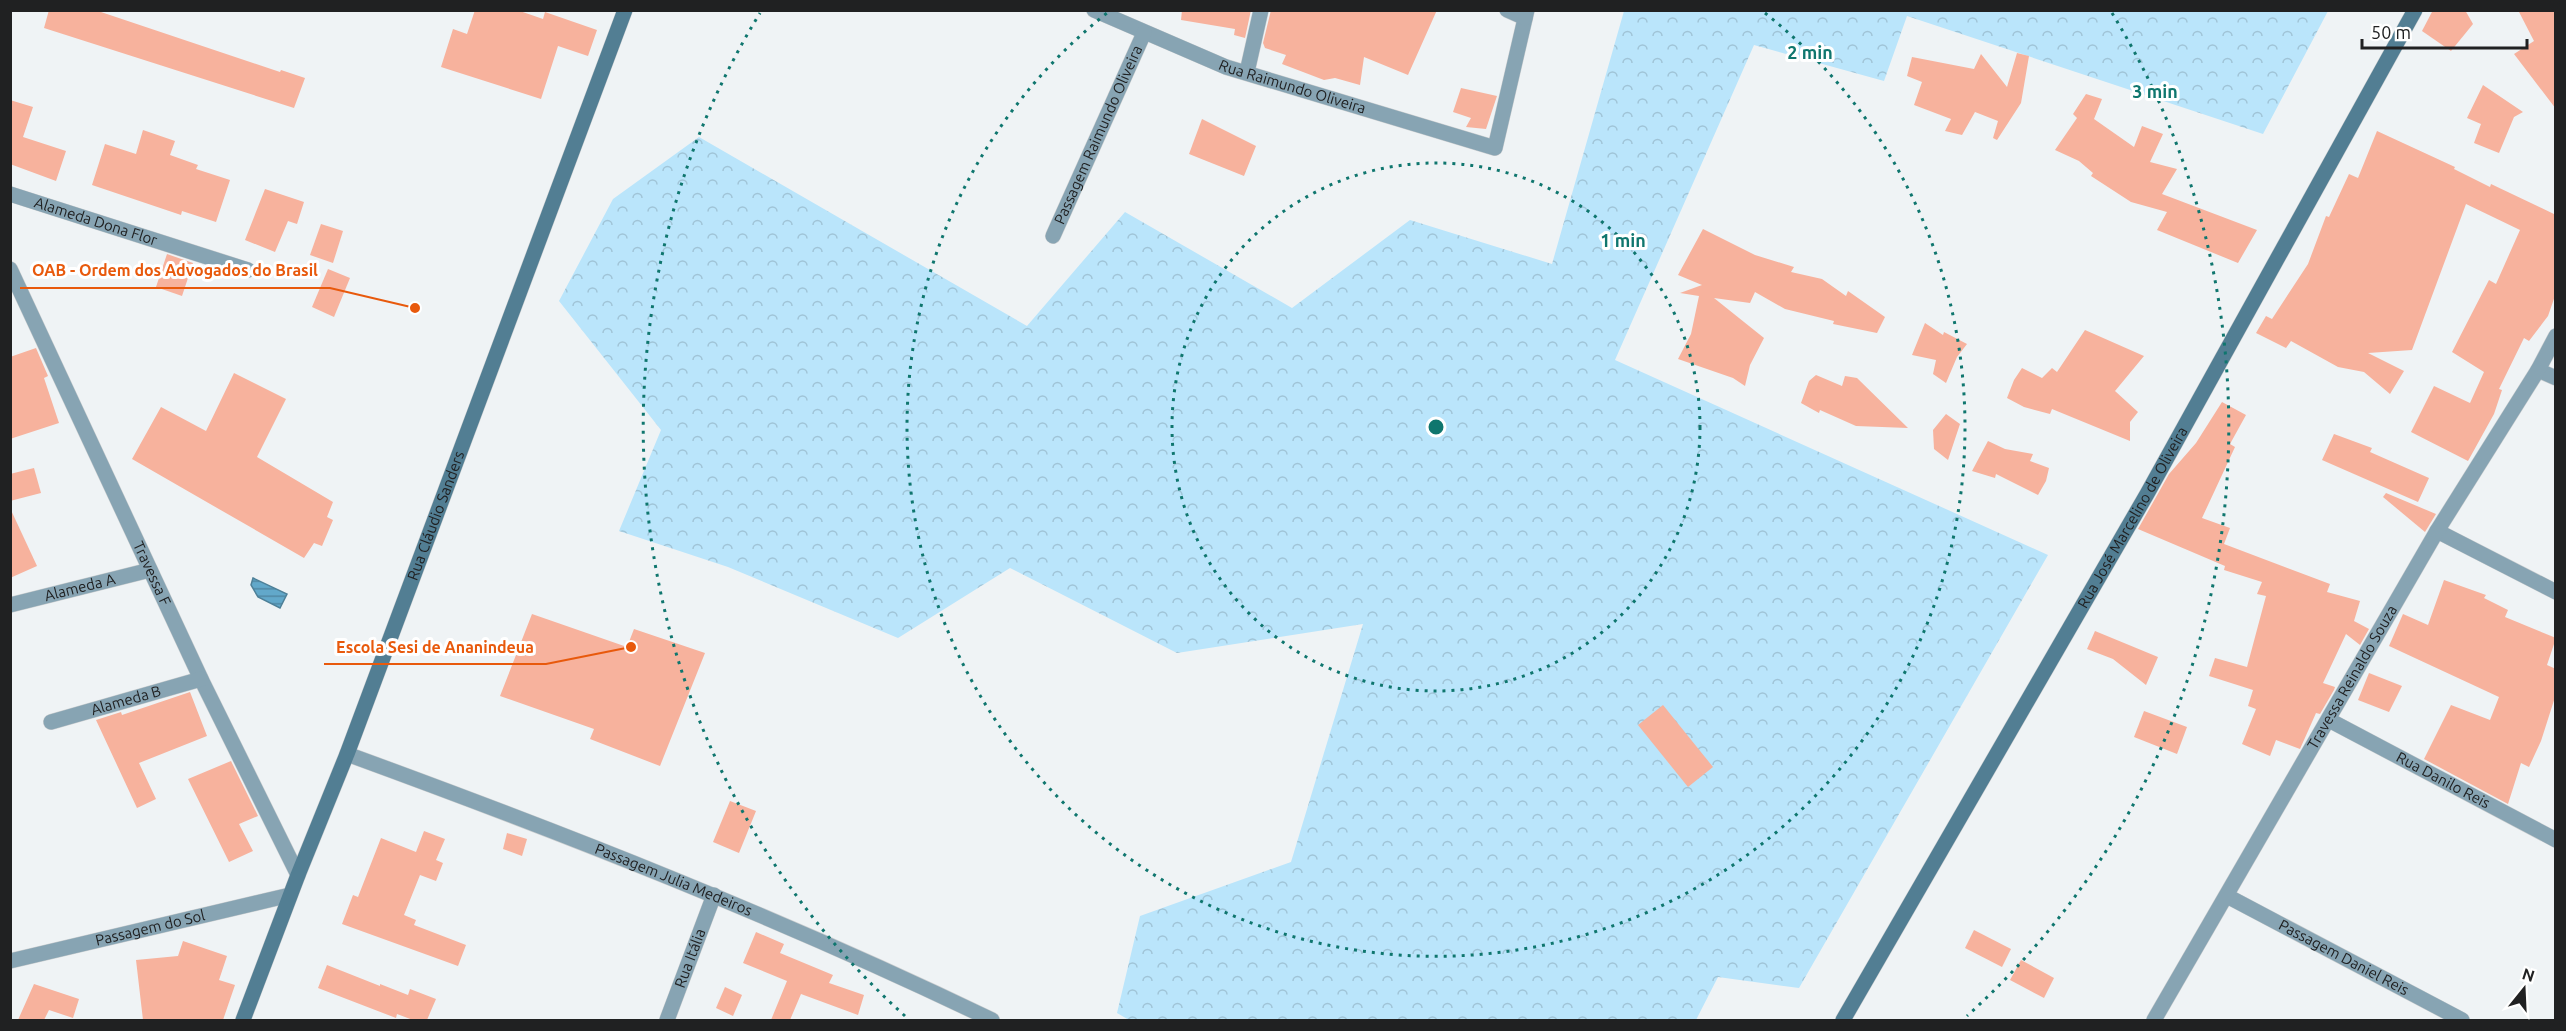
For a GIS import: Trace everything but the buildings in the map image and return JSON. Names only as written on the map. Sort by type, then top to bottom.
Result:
[{"type":"street","name":"Rua Cláudio Sanders","points":[[243,1020],[347,754],[625,10]]},
{"type":"street","name":"Rua Raimundo Oliveira","points":[[1094,10],[1226,67],[1495,148],[1526,14]]},
{"type":"street","points":[[1248,72],[1261,10]]},
{"type":"street","points":[[1507,10],[1526,14]]},
{"type":"street","name":"Rua José Marcelino de Oliveira","points":[[1843,1020],[2147,494],[2415,10]]},
{"type":"street","name":"Passagem Raimundo Oliveira","points":[[1053,236],[1144,33]]},
{"type":"street","name":"Alameda Dona Flor","points":[[10,194],[248,270]]},
{"type":"street","name":"Travessa F","points":[[10,268],[201,679],[298,875]]},
{"type":"street","name":"Travessa Reinaldo Souza","points":[[2154,1020],[2437,531],[2538,370],[2556,336]]},
{"type":"street","points":[[2538,370],[2556,378]]},
{"type":"street","points":[[2437,531],[2556,592]]},
{"type":"street","name":"Alameda A","points":[[10,605],[150,570]]},
{"type":"street","name":"Alameda B","points":[[51,723],[201,679]]},
{"type":"street","name":"Rua Danilo Reis","points":[[2329,720],[2556,840]]},
{"type":"street","name":"Passagem Julia Medeiros","points":[[347,754],[714,895],[993,1020]]},
{"type":"street","name":"Passagem do Sol","points":[[10,961],[291,895]]},
{"type":"street","name":"Rua Itália","points":[[667,1020],[714,895]]},
{"type":"street","name":"Passagem Daniel Reis","points":[[2227,896],[2462,1020]]},
{"type":"green space","points":[[1624,11],[2328,11],[2263,134],[1907,16],[1884,81],[1754,45],[1615,360],[2048,555],[1799,988],[1718,977],[1696,1020],[1129,1020],[1117,1013],[1140,916],[1291,862],[1363,624],[1177,653],[1010,568],[898,638],[728,567],[619,531],[661,430],[559,301],[613,199],[699,137],[1027,326],[1125,212],[1292,308],[1410,220],[1552,264]]},
{"type":"shaded area","points":[[253,578],[287,594],[280,608],[258,597],[251,585]]},
{"type":"place","name":"OAB - Ordem dos Advogados do Brasil","points":[[415,308]]},
{"type":"place","name":"Escola Sesi de Ananindeua","points":[[631,647]]}]
